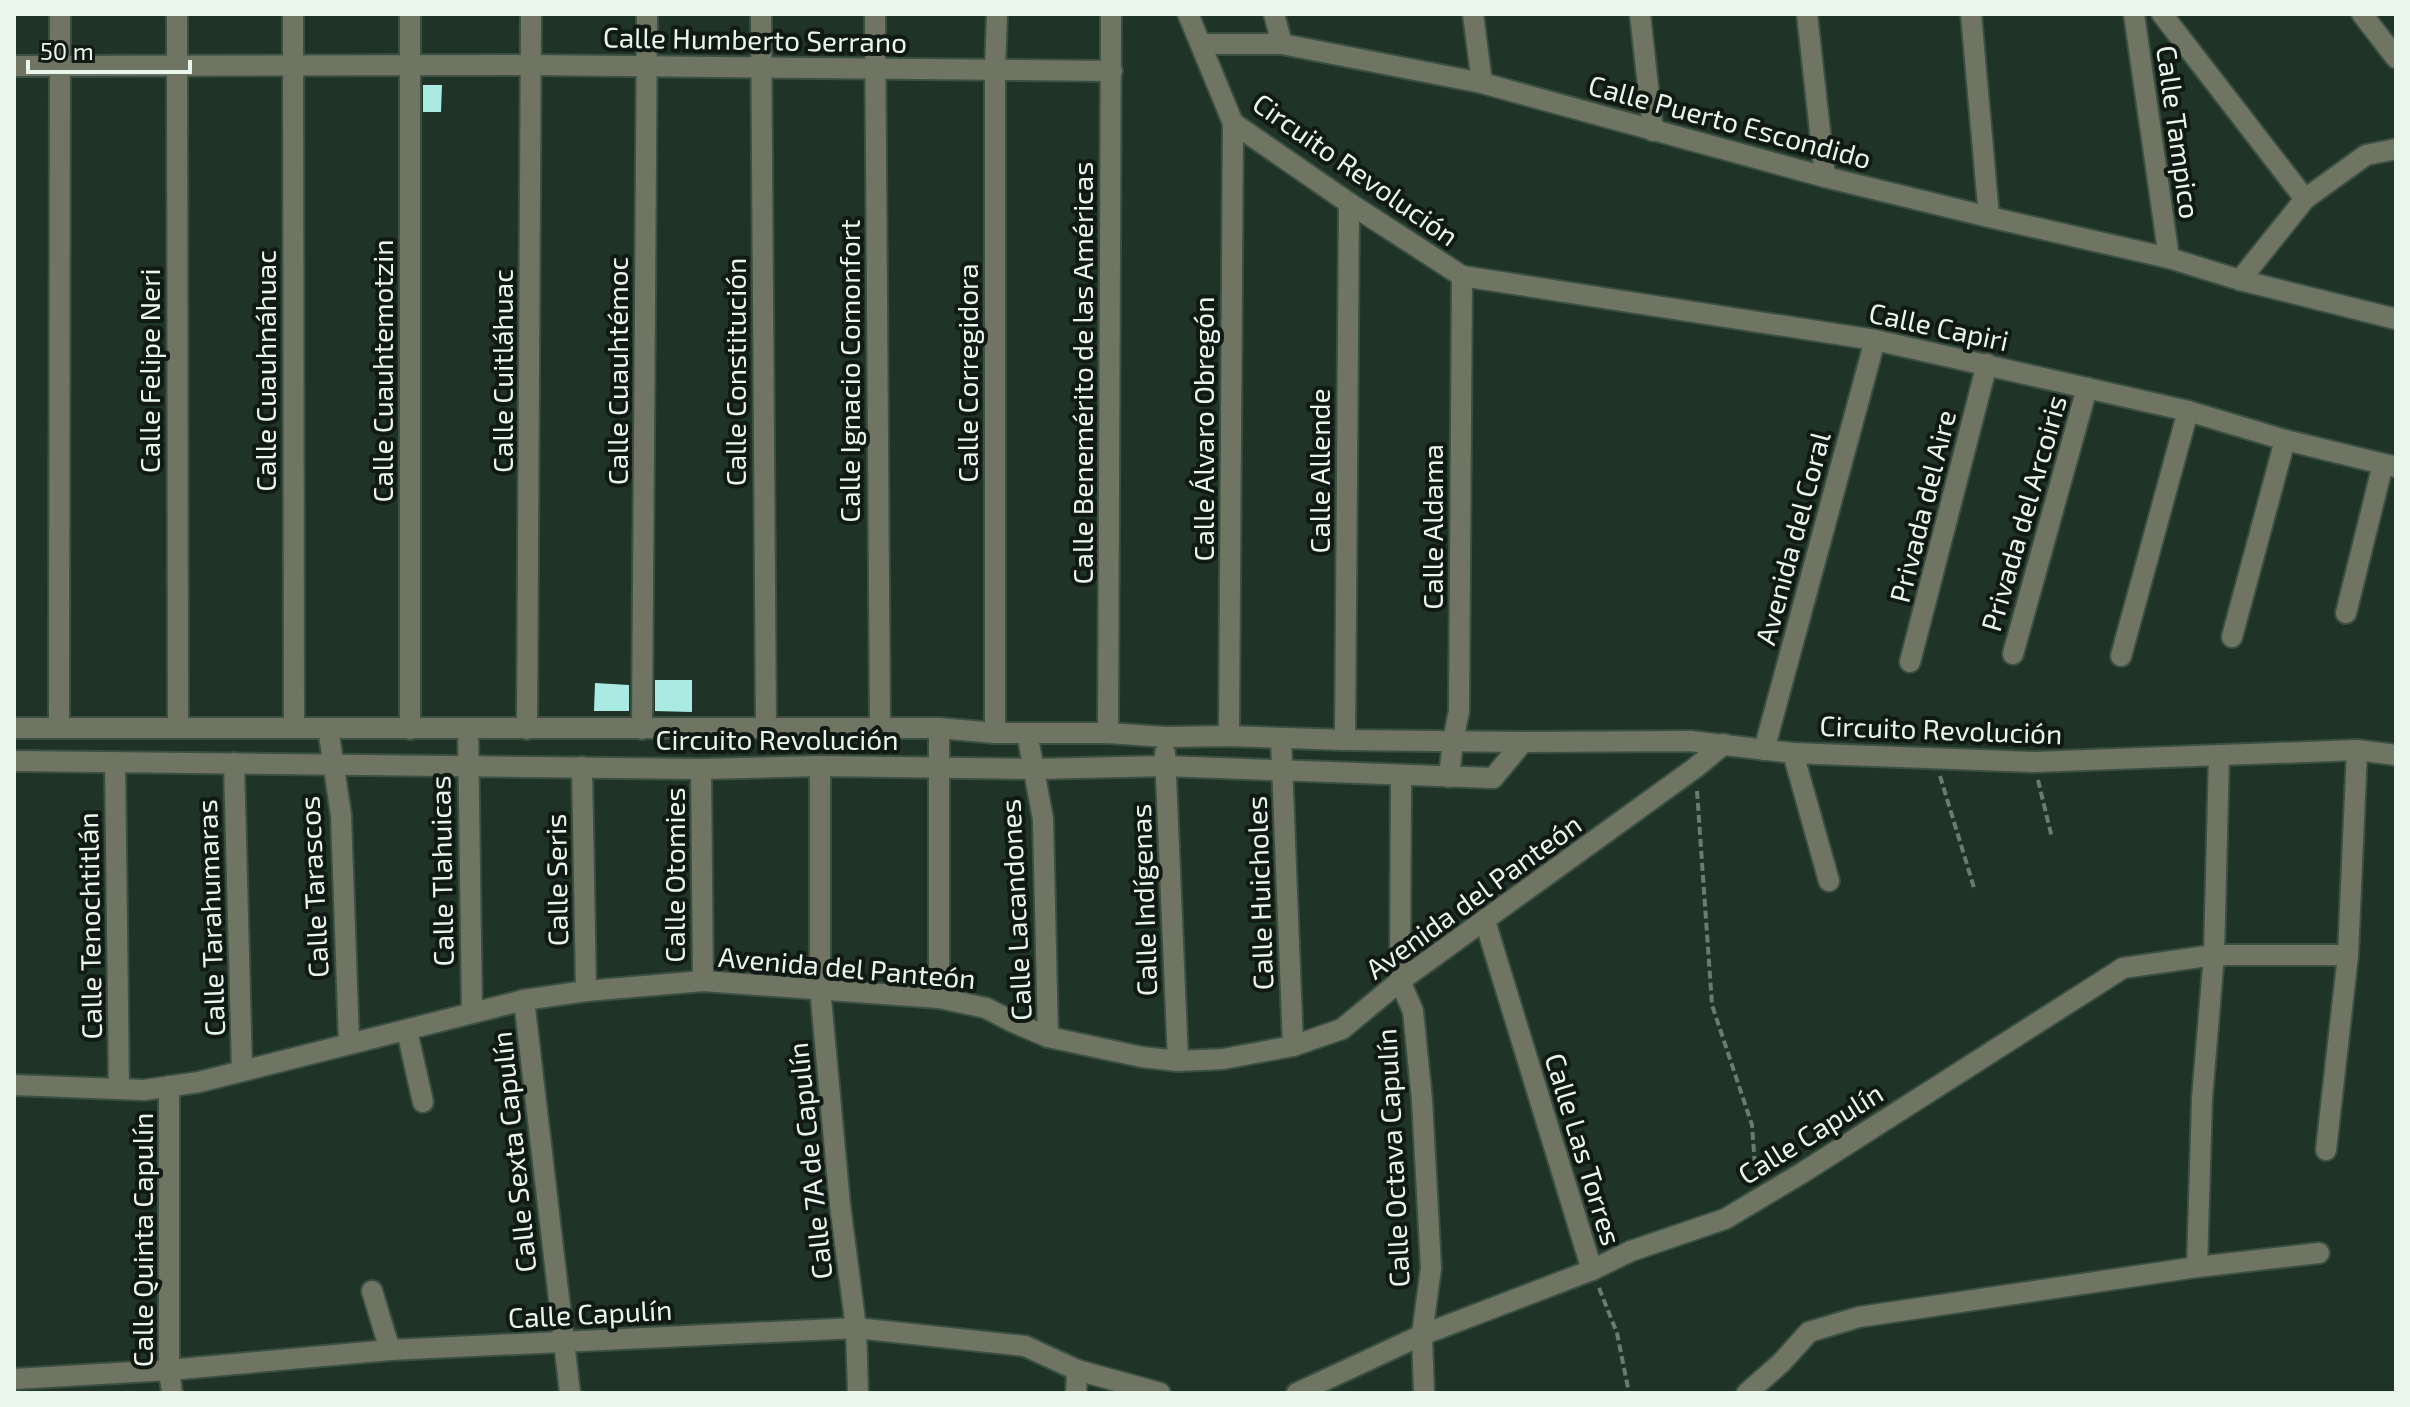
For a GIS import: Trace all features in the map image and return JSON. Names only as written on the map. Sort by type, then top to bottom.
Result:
[{"type":"street","points":[[59,728],[60,14]]},
{"type":"street","name":"Calle Felipe Neri","points":[[177,14],[178,728]]},
{"type":"street","name":"Calle Cuauhnáhuac","points":[[293,14],[294,728]]},
{"type":"street","name":"Calle Cuauhtemotzin","points":[[410,14],[410,729]]},
{"type":"street","name":"Calle Cuitláhuac","points":[[527,729],[531,14]]},
{"type":"street","name":"Calle Cuauhtémoc","points":[[642,729],[647,14]]},
{"type":"street","name":"Calle Constitución","points":[[761,14],[766,729]]},
{"type":"street","name":"Calle Ignacio Comonfort","points":[[875,14],[880,727]]},
{"type":"street","name":"Calle Corregidora","points":[[995,733],[997,14]]},
{"type":"street","name":"Calle Benemérito de las Américas","points":[[1108,733],[1111,14]]},
{"type":"street","name":"Circuito Revolución","points":[[1188,14],[1233,123],[1462,276]]},
{"type":"street","points":[[1274,14],[1282,44]]},
{"type":"street","points":[[1473,14],[1482,83]]},
{"type":"street","points":[[1640,14],[1653,131]]},
{"type":"street","points":[[1807,14],[1825,177]]},
{"type":"street","name":"Calle Tampico","points":[[2134,14],[2169,258]]},
{"type":"street","points":[[2162,14],[2305,199]]},
{"type":"street","points":[[2362,14],[2396,58]]},
{"type":"street","points":[[1969,16],[1989,217]]},
{"type":"street","name":"Calle Puerto Escondido","points":[[1201,44],[1282,44],[1482,83],[1825,177],[2169,258],[2240,280],[2396,319]]},
{"type":"street","name":"Calle Humberto Serrano","points":[[14,66],[531,65],[1112,71]]},
{"type":"street","name":"Calle Álvaro Obregón","points":[[1229,736],[1233,123]]},
{"type":"street","points":[[2240,280],[2305,199],[2366,155],[2396,149]]},
{"type":"street","name":"Calle Allende","points":[[1345,740],[1349,203]]},
{"type":"street","name":"Calle Capiri","points":[[1462,276],[1875,340],[2188,411],[2389,466]]},
{"type":"street","name":"Calle Aldama","points":[[1449,777],[1459,711],[1462,276]]},
{"type":"street","name":"Avenida del Coral","points":[[1764,750],[1875,340]]},
{"type":"street","name":"Privada del Aire","points":[[1910,662],[1987,364]]},
{"type":"street","name":"Privada del Arcoiris","points":[[2013,654],[2087,388]]},
{"type":"street","points":[[2121,656],[2188,411]]},
{"type":"street","points":[[2232,637],[2285,440]]},
{"type":"street","points":[[2346,613],[2389,466]]},
{"type":"street","name":"Circuito Revolución","points":[[14,728],[880,727],[1165,737],[1690,741],[1793,753],[2034,762],[2357,750],[2396,755]]},
{"type":"street","name":"Calle Tarascos","points":[[328,728],[341,815],[349,1043]]},
{"type":"street","points":[[939,728],[939,998]]},
{"type":"street","name":"Calle Tlahuicas","points":[[468,729],[472,1013]]},
{"type":"street","name":"Calle Lacandones","points":[[1027,733],[1043,819],[1048,1037]]},
{"type":"street","name":"Calle Indígenas","points":[[1165,737],[1178,1061]]},
{"type":"street","name":"Calle Huicholes","points":[[1281,739],[1293,1046]]},
{"type":"street","name":"Circuito Revolución","points":[[14,761],[701,769],[1165,766],[1493,778],[1523,742]]},
{"type":"street","name":"Avenida del Panteón","points":[[14,1085],[144,1090],[242,1071],[524,1000],[586,991],[703,981],[939,998],[986,1008],[1048,1037],[1113,1052],[1178,1061],[1223,1059],[1293,1046],[1342,1029],[1400,981],[1724,744]]},
{"type":"street","points":[[2326,1150],[2348,955],[2357,750]]},
{"type":"street","points":[[1793,753],[1829,881]]},
{"type":"street","points":[[2197,1267],[2202,1099],[2214,955],[2219,755]]},
{"type":"street","name":"Calle Tenochtitlán","points":[[115,762],[119,1089]]},
{"type":"street","name":"Calle Tarahumaras","points":[[234,763],[242,1071]]},
{"type":"street","name":"Calle 7A de Capulín","points":[[820,766],[820,988],[840,1205],[856,1328],[858,1393]]},
{"type":"street","name":"Calle Seris","points":[[582,767],[586,991]]},
{"type":"street","name":"Calle Otomies","points":[[701,769],[703,981]]},
{"type":"street","points":[[1400,981],[1401,775]]},
{"type":"street","name":"Calle Las Torres","points":[[1485,921],[1592,1270]]},
{"type":"street","name":"Calle Capulín","points":[[1297,1393],[1422,1335],[1592,1270],[1631,1251],[1725,1219],[2123,968],[2214,955],[2348,955]]},
{"type":"street","name":"Calle Octava Capulín","points":[[1400,981],[1413,1011],[1422,1100],[1431,1268],[1422,1335],[1424,1393]]},
{"type":"street","name":"Calle Sexta Capulín","points":[[524,1000],[570,1393]]},
{"type":"street","points":[[407,1031],[423,1102]]},
{"type":"street","name":"Calle Quinta Capulín","points":[[169,1086],[169,1370],[172,1393]]},
{"type":"street","points":[[1747,1393],[1781,1363],[1809,1332],[1859,1317],[2197,1267],[2319,1253]]},
{"type":"street","points":[[372,1291],[390,1350]]},
{"type":"street","name":"Calle Capulín","points":[[14,1379],[169,1370],[390,1350],[856,1328],[1025,1346],[1077,1370],[1160,1393]]},
{"type":"street","points":[[1076,1393],[1077,1370]]},
{"type":"path","points":[[1935,759],[1975,891]]},
{"type":"path","points":[[2034,762],[2052,838]]},
{"type":"path","points":[[1695,768],[1712,1005],[1752,1125],[1757,1200]]},
{"type":"path","name":"Calle Las Torres","points":[[1592,1270],[1617,1333],[1629,1393]]},
{"type":"building","points":[[423,85],[442,85],[441,112],[423,112]]},
{"type":"building","points":[[655,680],[692,680],[692,712],[655,711]]},
{"type":"building","points":[[595,683],[629,685],[629,711],[594,711]]}]
